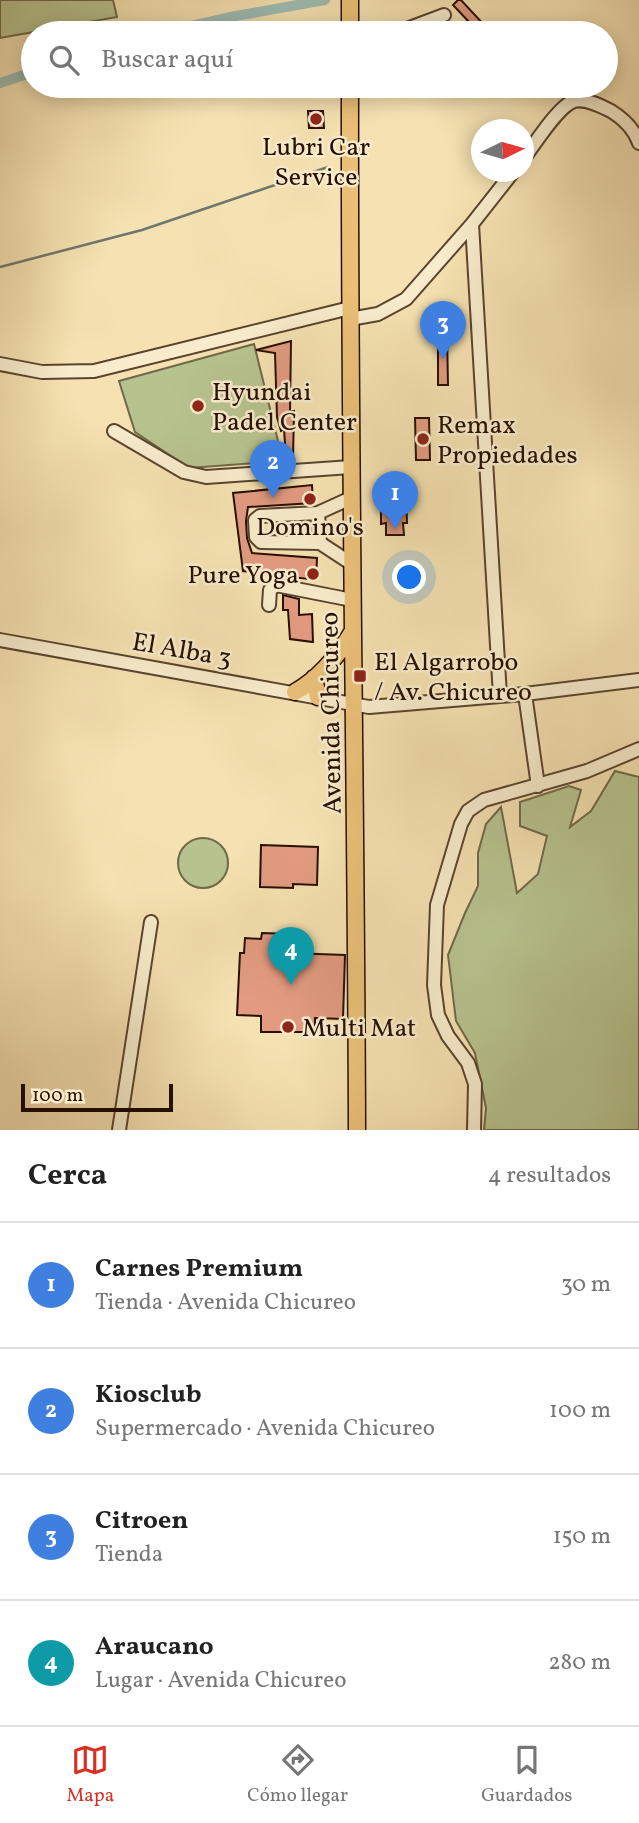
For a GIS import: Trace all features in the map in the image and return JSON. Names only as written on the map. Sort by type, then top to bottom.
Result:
[{"type":"main road","name":"Avenida Chicureo","points":[[350,98],[357,1130]]},
{"type":"main road","points":[[295,692],[314,678],[342,648],[353,631]]},
{"type":"main road","points":[[314,678],[318,697]]},
{"type":"street","points":[[428,21],[444,15]]},
{"type":"street","points":[[534,144],[559,113],[569,104],[580,101],[599,106],[621,118],[634,132],[639,144]]},
{"type":"street","points":[[0,364],[42,372],[94,371],[350,314],[378,314],[406,299],[505,182]]},
{"type":"street","points":[[472,224],[500,696]]},
{"type":"street","points":[[114,431],[195,476],[351,467]]},
{"type":"street","points":[[352,498],[318,513],[260,516],[255,520],[256,537],[261,542],[320,543],[352,564]]},
{"type":"street","points":[[318,513],[320,543]]},
{"type":"street","points":[[269,605],[270,590],[276,585],[352,600]]},
{"type":"street","name":"El Alba 3","points":[[0,640],[377,707],[525,694],[639,680]]},
{"type":"street","points":[[525,694],[538,786]]},
{"type":"street","points":[[474,1130],[475,1084],[468,1063],[448,1036],[439,1015],[435,985],[437,905],[461,824],[468,811],[484,800],[587,771],[639,749]]},
{"type":"street","points":[[119,1130],[151,922]]},
{"type":"green space","points":[[0,0],[113,0],[117,17],[95,21],[21,21],[21,34],[0,38]]},
{"type":"green space","name":"Hyundai Padel Center","points":[[254,344],[283,461],[189,468],[135,432],[119,381]]},
{"type":"green space","points":[[615,771],[639,777],[639,1130],[484,1130],[486,1108],[475,1053],[456,1021],[448,955],[478,886],[478,853],[486,824],[501,807],[517,893],[538,874],[547,836],[520,826],[520,802],[569,786],[581,790],[570,827],[591,811]]},
{"type":"green space","points":[[203,838],[220,846],[228,863],[220,880],[203,888],[186,880],[178,863],[186,846]]},
{"type":"building","points":[[461,0],[480,21],[468,21],[453,5]]},
{"type":"building","name":"Lubri Car Service","points":[[308,111],[323,111],[324,128],[309,128]]},
{"type":"building","points":[[438,333],[447,333],[448,385],[438,385]]},
{"type":"building","points":[[291,341],[290,412],[294,411],[293,459],[286,458],[284,429],[281,431],[277,417],[275,353],[256,350]]},
{"type":"building","name":"Remax Propiedades","points":[[415,418],[429,418],[430,460],[416,460]]},
{"type":"building","points":[[312,485],[313,503],[248,507],[246,521],[247,538],[252,553],[317,558],[316,580],[243,571],[233,493]]},
{"type":"building","points":[[406,488],[407,523],[403,523],[404,535],[386,535],[386,523],[381,524],[381,489]]},
{"type":"building","points":[[283,595],[299,599],[299,615],[312,614],[313,642],[290,639],[288,610],[283,610]]},
{"type":"building","points":[[261,845],[318,847],[317,885],[293,884],[293,888],[260,887]]},
{"type":"building","points":[[262,933],[291,934],[290,953],[345,955],[343,1019],[315,1018],[315,1032],[261,1032],[261,1016],[237,1015],[240,953],[244,953],[245,938],[261,939]]},
{"type":"waterway","points":[[212,21],[325,0]]},
{"type":"waterway","points":[[0,83],[21,76]]},
{"type":"waterway","points":[[0,267],[142,230],[328,167]]},
{"type":"place","name":"Lubri Car Service","points":[[316,119]]},
{"type":"place","name":"Citroen","points":[[443,359]]},
{"type":"place","name":"Hyundai Padel Center","points":[[198,406]]},
{"type":"place","name":"Remax Propiedades","points":[[423,439]]},
{"type":"place","name":"Kiosclub","points":[[273,498]]},
{"type":"place","name":"Domino's","points":[[310,499]]},
{"type":"place","name":"Carnes Premium","points":[[395,529]]},
{"type":"place","name":"Pure Yoga","points":[[313,574]]},
{"type":"place","name":"El Algarrobo / Av. Chicureo","points":[[360,676]]},
{"type":"place","name":"Araucano","points":[[291,985]]},
{"type":"place","name":"Multi Mat","points":[[288,1027]]}]
